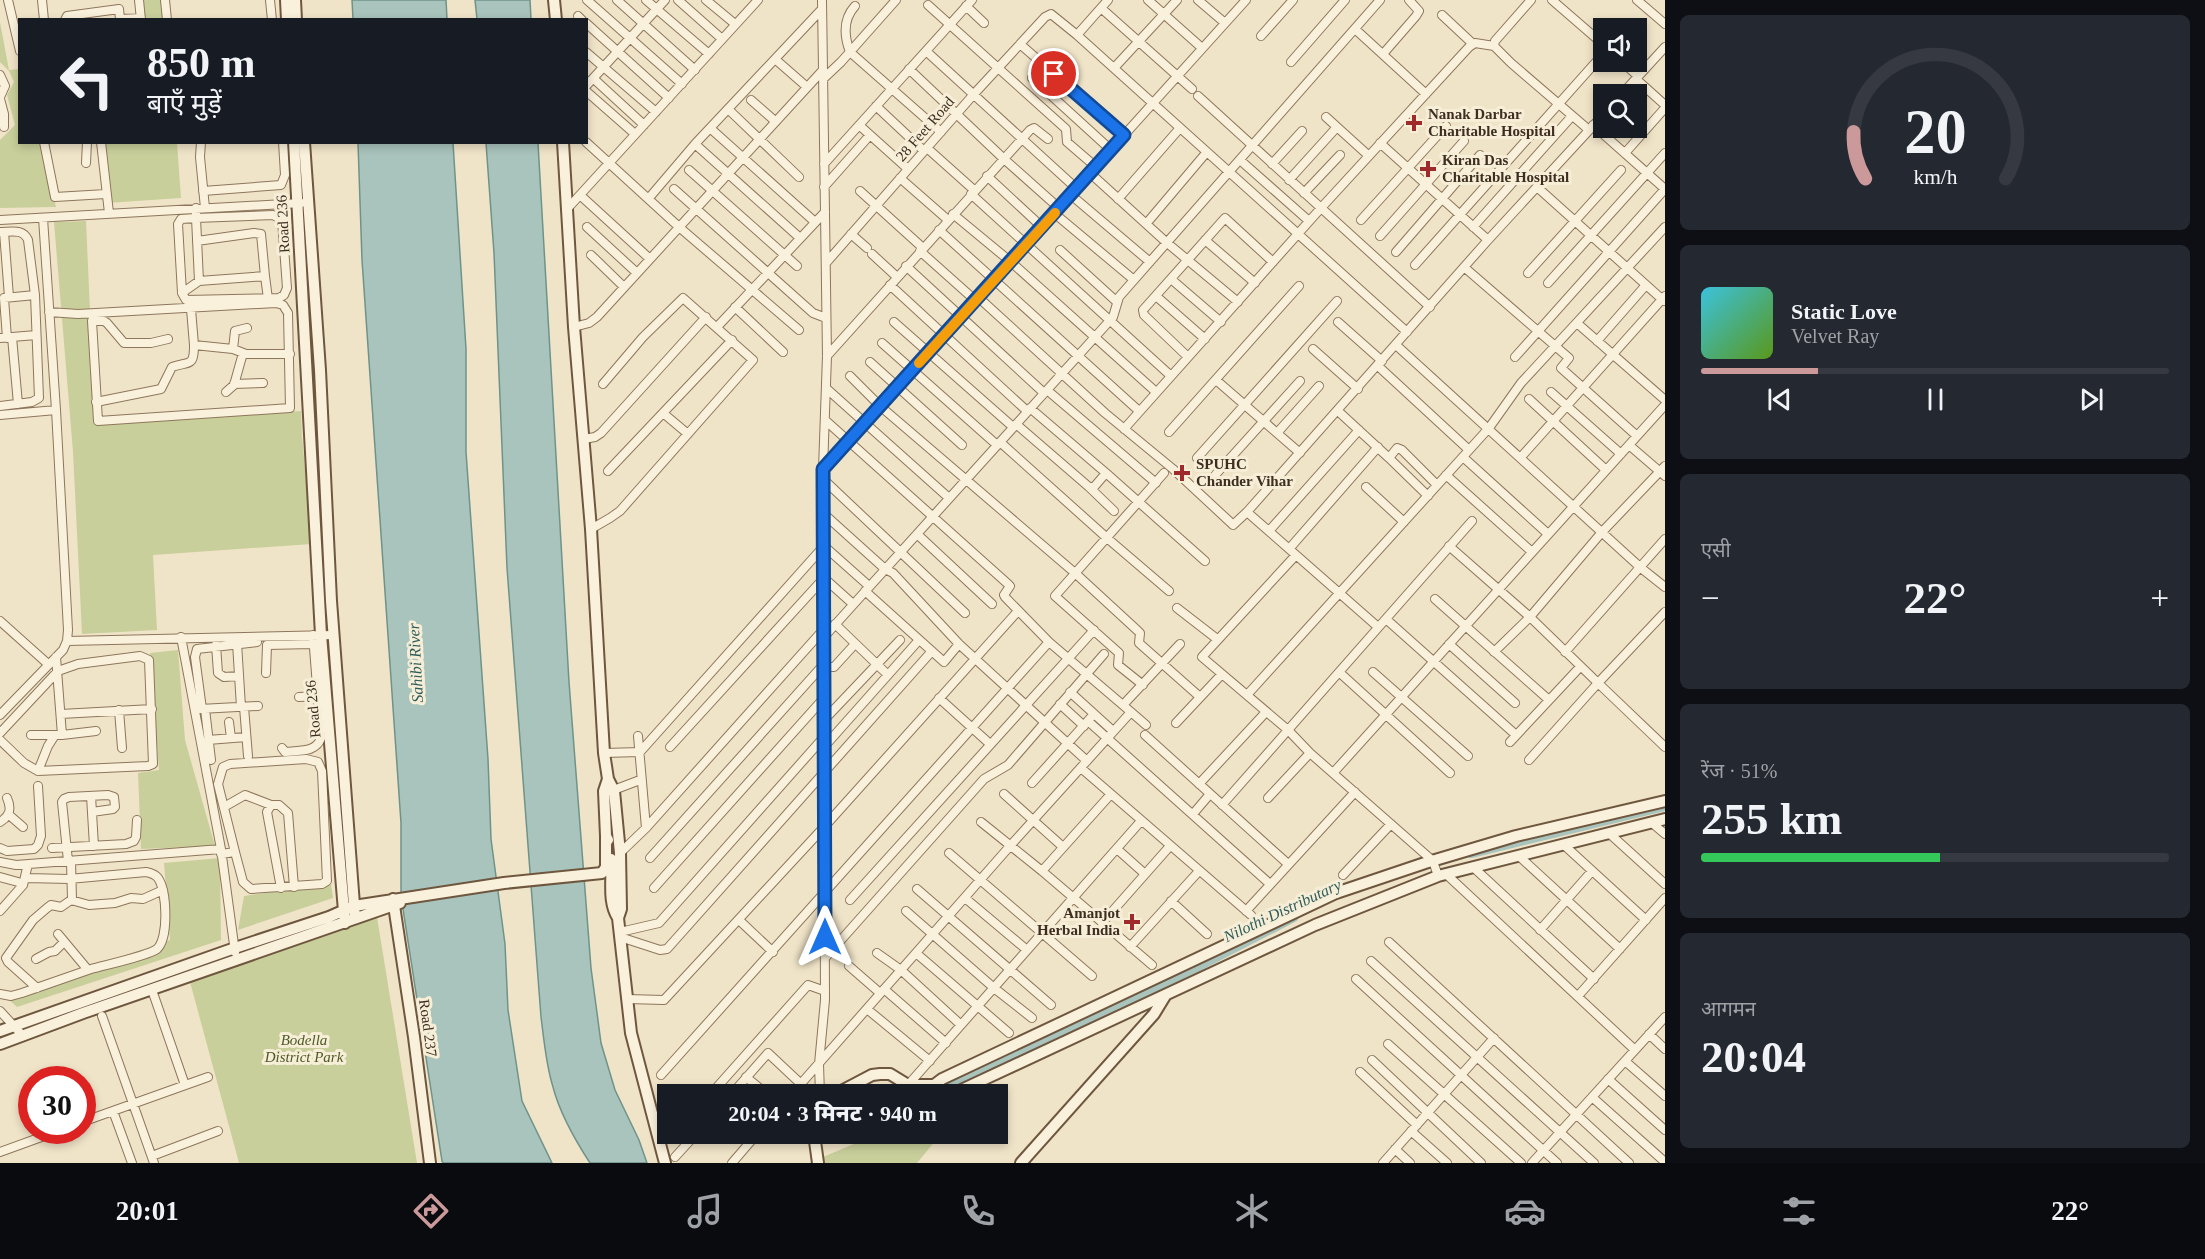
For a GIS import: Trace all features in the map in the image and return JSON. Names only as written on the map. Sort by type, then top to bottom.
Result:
[{"type":"street","points":[[8,0],[17,34]]},
{"type":"street","points":[[42,0],[44,18]]},
{"type":"street","points":[[139,0],[141,18]]},
{"type":"street","points":[[165,0],[167,18]]},
{"type":"street","points":[[270,0],[272,18]]},
{"type":"street","points":[[286,0],[287,18]]},
{"type":"street","points":[[295,0],[296,18]]},
{"type":"street","points":[[554,0],[556,18]]},
{"type":"street","points":[[586,0],[682,84]]},
{"type":"street","points":[[617,0],[695,70]]},
{"type":"street","points":[[645,0],[709,54]]},
{"type":"street","points":[[588,86],[665,0]]},
{"type":"street","points":[[678,0],[723,39]]},
{"type":"street","points":[[706,0],[735,24]]},
{"type":"street","points":[[568,208],[758,0]]},
{"type":"street","points":[[820,1084],[825,990],[823,469],[827,389],[822,0]]},
{"type":"street","points":[[574,327],[593,321],[807,87],[850,52],[896,0]]},
{"type":"street","points":[[1108,0],[1077,35],[1407,332]]},
{"type":"street","points":[[1148,0],[1202,48]]},
{"type":"street","points":[[1114,68],[1177,0]]},
{"type":"street","points":[[1198,0],[1225,23]]},
{"type":"street","points":[[823,469],[1246,0]]},
{"type":"street","points":[[1261,36],[1293,0]]},
{"type":"street","points":[[1291,62],[1345,0]]},
{"type":"street","points":[[609,874],[620,853],[646,828],[824,633],[835,624],[1110,320],[1119,297],[1380,0]]},
{"type":"street","points":[[1383,54],[1419,10],[1409,0]]},
{"type":"street","points":[[1494,46],[1495,41],[1531,0]]},
{"type":"street","points":[[1552,0],[1593,35]]},
{"type":"street","points":[[1637,0],[1665,24]]},
{"type":"street","points":[[824,164],[969,3],[984,23]]},
{"type":"street","points":[[928,5],[1066,129],[1067,142],[1118,199],[1238,302]]},
{"type":"street","points":[[855,6],[846,19],[847,43],[850,52],[941,132]]},
{"type":"street","points":[[1101,8],[1192,89]]},
{"type":"street","points":[[66,18],[67,16],[84,17],[119,9],[120,18]]},
{"type":"street","points":[[649,198],[694,144],[822,9]]},
{"type":"street","name":"28 Feet Road","points":[[826,263],[974,94],[1048,15],[1053,15],[1077,35]]},
{"type":"street","points":[[1442,15],[1473,44],[1494,46],[1572,116],[1625,153],[1665,189],[1515,357]]},
{"type":"street","points":[[588,25],[669,98]]},
{"type":"street","points":[[1354,29],[1426,94]]},
{"type":"street","points":[[1020,44],[1124,135]]},
{"type":"street","points":[[1124,429],[1309,221],[1473,44]]},
{"type":"street","points":[[1631,84],[1665,47]]},
{"type":"street","points":[[926,51],[1150,262]]},
{"type":"street","points":[[588,54],[656,112]]},
{"type":"street","points":[[775,58],[807,87]]},
{"type":"street","points":[[1415,265],[1593,65]]},
{"type":"street","points":[[909,69],[1134,280]]},
{"type":"street","points":[[1625,153],[1665,106],[1631,72]]},
{"type":"street","points":[[0,75],[5,86],[0,98],[4,127]]},
{"type":"street","points":[[1032,78],[1111,150]]},
{"type":"street","points":[[594,79],[644,125]]},
{"type":"street","points":[[588,91],[635,134]]},
{"type":"street","points":[[1198,96],[1430,307]]},
{"type":"street","points":[[751,100],[775,121]]},
{"type":"street","points":[[876,106],[973,192],[1026,244],[1171,376]]},
{"type":"street","points":[[728,109],[799,177]]},
{"type":"street","points":[[1473,227],[1572,116]]},
{"type":"street","points":[[1326,117],[1369,156]]},
{"type":"street","points":[[859,125],[908,169]]},
{"type":"street","points":[[1361,220],[1446,126]]},
{"type":"street","points":[[1289,180],[1337,127]]},
{"type":"street","points":[[710,128],[815,222]]},
{"type":"street","points":[[827,356],[921,249],[1033,128],[1048,139]]},
{"type":"street","points":[[1118,199],[1180,128]]},
{"type":"street","points":[[860,191],[921,249],[1233,525],[1591,128]]},
{"type":"street","points":[[1272,164],[1302,131]]},
{"type":"street","points":[[825,187],[870,135]]},
{"type":"street","points":[[1380,236],[1464,141]]},
{"type":"street","points":[[1380,143],[1488,240]]},
{"type":"street","points":[[44,144],[55,197],[106,194]]},
{"type":"street","points":[[86,163],[87,144]]},
{"type":"street","points":[[101,144],[108,213]]},
{"type":"street","points":[[199,281],[196,218],[203,191],[201,144]]},
{"type":"street","points":[[203,191],[282,185],[285,176],[283,144]]},
{"type":"street","name":"Road 236","points":[[294,144],[303,203],[314,638],[344,892],[349,908]]},
{"type":"street","points":[[304,144],[303,203],[320,370],[350,920]]},
{"type":"street","points":[[564,144],[574,327],[591,529],[604,753],[620,853]]},
{"type":"street","points":[[588,144],[679,227],[799,330]]},
{"type":"street","points":[[694,144],[800,238]]},
{"type":"street","points":[[1146,224],[1206,153]]},
{"type":"street","points":[[1548,284],[1665,153]]},
{"type":"street","points":[[1304,193],[1340,155]]},
{"type":"street","points":[[1396,252],[1480,155]]},
{"type":"street","points":[[1240,160],[1309,221]]},
{"type":"street","points":[[689,170],[797,266]]},
{"type":"street","points":[[1528,273],[1621,170]]},
{"type":"street","points":[[987,176],[1042,227]]},
{"type":"street","points":[[900,178],[1011,262],[1156,392]]},
{"type":"street","points":[[1521,458],[1612,354],[1664,299],[1537,187]]},
{"type":"street","points":[[674,189],[813,313],[826,318]]},
{"type":"street","points":[[580,195],[650,259]]},
{"type":"street","points":[[0,220],[303,203]]},
{"type":"street","points":[[717,327],[825,212]]},
{"type":"street","points":[[273,215],[282,220],[286,288],[284,295],[268,299],[195,302],[186,300],[182,293],[178,224],[181,219],[273,215]]},
{"type":"street","points":[[0,715],[56,657],[67,641],[68,630],[43,218]]},
{"type":"street","points":[[1188,357],[1143,313],[1143,310],[1225,218],[1273,262]]},
{"type":"street","points":[[587,226],[637,273]]},
{"type":"street","points":[[1247,695],[1489,428],[1521,383],[1557,347],[1665,227]]},
{"type":"street","points":[[939,230],[1139,411]]},
{"type":"street","points":[[0,406],[18,404],[32,402],[39,398],[35,295],[27,236],[20,231],[2,232],[6,338],[18,404]]},
{"type":"street","points":[[197,241],[261,234],[268,299]]},
{"type":"street","points":[[851,234],[897,277]]},
{"type":"street","points":[[1206,240],[1255,283]]},
{"type":"street","points":[[1060,250],[1117,302]]},
{"type":"street","points":[[591,255],[624,287]]},
{"type":"street","points":[[906,266],[1046,391],[1156,483]]},
{"type":"street","points":[[1464,267],[1569,358],[1561,368],[1638,436]]},
{"type":"street","points":[[182,293],[199,281],[265,276]]},
{"type":"street","points":[[1171,279],[1221,322]]},
{"type":"street","points":[[890,285],[1029,410],[1106,473],[1205,561]]},
{"type":"street","points":[[1597,341],[1646,285]]},
{"type":"street","points":[[1169,432],[1299,286]]},
{"type":"street","points":[[5,298],[35,295]]},
{"type":"street","points":[[1156,296],[1204,339]]},
{"type":"street","points":[[591,529],[620,511],[753,362],[751,356],[687,300],[681,298],[643,337],[603,384]]},
{"type":"street","points":[[1197,458],[1337,301]]},
{"type":"street","points":[[276,303],[283,305],[288,313],[291,406],[288,410],[100,422],[96,419],[91,318],[276,303]]},
{"type":"street","points":[[735,307],[783,352]]},
{"type":"street","points":[[96,402],[160,389],[172,367],[192,362],[194,345],[192,309]]},
{"type":"street","points":[[49,312],[104,321],[124,343],[152,343],[168,339]]},
{"type":"street","points":[[584,439],[602,433],[706,317]]},
{"type":"street","points":[[894,322],[1089,487],[1114,511]]},
{"type":"street","points":[[1338,322],[1469,450]]},
{"type":"street","points":[[1578,324],[1665,400]]},
{"type":"street","points":[[233,349],[235,331],[247,328]]},
{"type":"street","points":[[6,338],[36,335]]},
{"type":"street","points":[[608,471],[732,340]]},
{"type":"street","points":[[882,343],[1169,591]]},
{"type":"street","points":[[194,345],[233,349],[243,353],[290,354]]},
{"type":"street","points":[[1396,345],[1641,568],[1665,587]]},
{"type":"street","points":[[1313,349],[1358,389]]},
{"type":"street","points":[[226,392],[234,384],[243,353]]},
{"type":"street","points":[[870,362],[962,445]]},
{"type":"street","points":[[850,376],[880,406],[1075,573],[1140,633],[1139,643],[1200,697]]},
{"type":"street","points":[[1216,380],[1300,453]]},
{"type":"street","points":[[1216,474],[1300,381]]},
{"type":"street","points":[[234,384],[263,383]]},
{"type":"street","points":[[1277,433],[1319,386]]},
{"type":"street","points":[[827,389],[949,498]]},
{"type":"street","points":[[1551,392],[1621,454]]},
{"type":"street","points":[[1529,399],[1606,470]]},
{"type":"street","points":[[1334,772],[1665,405]]},
{"type":"street","points":[[0,415],[56,410]]},
{"type":"street","points":[[1338,411],[1428,496]]},
{"type":"street","points":[[663,413],[688,434]]},
{"type":"street","points":[[825,420],[1008,584],[1010,586],[1004,595],[1049,642],[1146,725]]},
{"type":"street","points":[[1269,531],[1359,430]]},
{"type":"street","points":[[1494,652],[1530,617],[1602,532],[1663,471],[1629,445]]},
{"type":"street","points":[[1289,549],[1378,447]]},
{"type":"street","points":[[1389,458],[1397,448],[1402,450],[1437,485]]},
{"type":"street","points":[[1463,457],[1548,534]]},
{"type":"street","points":[[1089,487],[1094,487],[1106,473]]},
{"type":"street","points":[[1143,685],[1118,665],[1119,653],[1055,596],[1164,473]]},
{"type":"street","points":[[1446,476],[1532,552]]},
{"type":"street","points":[[824,479],[965,613]]},
{"type":"street","points":[[1366,487],[1404,522]]},
{"type":"street","points":[[1247,512],[1378,627]]},
{"type":"street","points":[[824,514],[885,569],[893,573],[959,644],[1087,761]]},
{"type":"street","points":[[1222,805],[1472,521]]},
{"type":"street","points":[[916,534],[992,604]]},
{"type":"street","points":[[1565,652],[1665,539]]},
{"type":"street","points":[[604,753],[640,752],[824,546]]},
{"type":"street","points":[[824,546],[944,662],[959,644]]},
{"type":"street","points":[[1449,546],[1530,617],[1665,747]]},
{"type":"street","points":[[1296,555],[1202,657],[1288,730],[1310,753],[1391,824],[1635,1050]]},
{"type":"street","points":[[824,579],[853,604]]},
{"type":"street","points":[[670,747],[824,579]]},
{"type":"street","points":[[1435,599],[1549,700]]},
{"type":"street","points":[[1177,608],[1217,639]]},
{"type":"street","points":[[627,999],[664,1000],[825,826],[1018,610]]},
{"type":"street","points":[[1529,760],[1665,612]]},
{"type":"street","points":[[1386,619],[1516,735]]},
{"type":"street","points":[[835,624],[888,675]]},
{"type":"street","points":[[2,626],[48,664]]},
{"type":"street","points":[[850,900],[1094,630]]},
{"type":"street","points":[[266,673],[267,645],[333,635]]},
{"type":"street","points":[[67,641],[181,637],[314,638]]},
{"type":"street","points":[[181,637],[208,740],[211,760]]},
{"type":"street","points":[[282,748],[287,751],[314,749],[319,745],[321,738],[314,638]]},
{"type":"street","points":[[824,720],[900,640]]},
{"type":"street","points":[[824,747],[919,640]]},
{"type":"street","points":[[236,961],[200,709],[195,653],[202,647],[257,642]]},
{"type":"street","points":[[661,1075],[1049,642]]},
{"type":"street","points":[[237,644],[248,756]]},
{"type":"street","points":[[824,666],[834,667],[855,644]]},
{"type":"street","points":[[1124,705],[1180,644]]},
{"type":"street","points":[[1449,644],[1515,703]]},
{"type":"street","points":[[216,645],[218,673],[224,677],[239,676]]},
{"type":"street","points":[[620,934],[663,950],[667,949],[932,651]]},
{"type":"street","points":[[825,958],[984,779],[1008,765],[1104,654]]},
{"type":"street","points":[[0,733],[58,671],[78,664],[140,656],[146,657],[150,662],[153,764],[38,771],[24,763],[0,740]]},
{"type":"street","points":[[38,771],[48,746],[58,735],[61,714],[56,657]]},
{"type":"street","points":[[650,858],[824,666]]},
{"type":"street","points":[[1510,742],[1580,666]]},
{"type":"street","points":[[1340,672],[1450,773]]},
{"type":"street","points":[[1373,672],[1468,756]]},
{"type":"street","points":[[1176,723],[1222,674]]},
{"type":"street","points":[[1070,693],[1113,731]]},
{"type":"street","points":[[299,697],[318,696]]},
{"type":"street","points":[[654,888],[824,698]]},
{"type":"street","points":[[939,698],[990,744]]},
{"type":"street","points":[[1060,704],[1107,738],[1270,884]]},
{"type":"street","points":[[200,709],[258,706]]},
{"type":"street","points":[[61,714],[152,709]]},
{"type":"street","points":[[119,710],[122,748]]},
{"type":"street","points":[[740,1084],[768,1053],[801,1084],[1131,712]]},
{"type":"street","points":[[1199,784],[1266,712]]},
{"type":"street","points":[[1032,783],[1094,714]]},
{"type":"street","points":[[229,722],[231,738]]},
{"type":"street","points":[[31,735],[96,731]]},
{"type":"street","points":[[1145,735],[1288,864]]},
{"type":"street","points":[[638,736],[640,780],[646,828]]},
{"type":"street","points":[[208,740],[246,737]]},
{"type":"street","points":[[620,934],[659,923],[824,737]]},
{"type":"street","points":[[1268,798],[1310,753]]},
{"type":"street","points":[[306,759],[318,762],[322,771],[327,880],[322,884],[251,889],[243,882],[224,807],[218,784],[224,767],[230,764],[306,759]]},
{"type":"street","points":[[1081,768],[1248,913],[1270,884],[1355,792]]},
{"type":"street","points":[[609,792],[640,780]]},
{"type":"street","points":[[0,848],[7,851],[25,850],[34,849],[38,845],[41,836],[39,786]]},
{"type":"street","points":[[609,792],[606,867],[621,909],[618,918],[634,1050],[665,1163]]},
{"type":"street","points":[[1004,794],[1063,847]]},
{"type":"street","points":[[1042,871],[1111,794]]},
{"type":"street","points":[[1193,814],[1210,794]]},
{"type":"street","points":[[72,900],[72,878],[66,847],[62,802],[69,797],[112,795],[114,797],[115,807],[113,809],[92,812]]},
{"type":"street","points":[[224,807],[244,795],[271,805],[279,805],[288,813],[294,886]]},
{"type":"street","points":[[91,796],[94,846]]},
{"type":"street","points":[[0,822],[8,814],[11,806],[7,798]]},
{"type":"street","points":[[977,1084],[1315,925],[1437,869],[1516,836],[1665,801]]},
{"type":"street","points":[[271,805],[267,812],[281,888]]},
{"type":"street","points":[[8,814],[23,827]]},
{"type":"street","points":[[941,1084],[942,1079],[1336,893],[1437,869],[1473,867],[1520,857],[1665,819]]},
{"type":"street","points":[[52,848],[126,844],[134,841],[136,837],[137,820]]},
{"type":"street","points":[[909,1084],[1141,821]]},
{"type":"street","points":[[981,822],[1152,965]]},
{"type":"street","points":[[1652,823],[1665,834]]},
{"type":"street","points":[[1344,875],[1391,824]]},
{"type":"street","points":[[1610,834],[1665,884]]},
{"type":"street","points":[[1564,845],[1646,920]]},
{"type":"street","points":[[1102,923],[1170,846]]},
{"type":"street","points":[[1117,849],[1145,874]]},
{"type":"street","points":[[0,862],[10,865],[221,851],[235,852]]},
{"type":"street","points":[[949,853],[1092,976]]},
{"type":"street","points":[[1520,857],[1620,949]]},
{"type":"street","points":[[0,912],[19,891],[28,864]]},
{"type":"street","points":[[1473,867],[1594,979]]},
{"type":"street","points":[[1130,947],[1199,871]]},
{"type":"street","points":[[1540,930],[1592,871]]},
{"type":"street","points":[[2,880],[153,873],[163,890],[166,926],[159,947],[155,951],[2,997]]},
{"type":"street","points":[[0,1031],[329,917],[349,908],[609,874]]},
{"type":"street","points":[[917,889],[1051,1005]]},
{"type":"street","points":[[37,988],[6,958],[33,920],[51,905],[61,907],[72,900],[89,905],[115,903],[130,898],[143,899],[163,890]]},
{"type":"street","points":[[965,898],[1027,950]]},
{"type":"street","points":[[1578,996],[1665,898]]},
{"type":"street","points":[[0,1044],[350,920],[396,901]]},
{"type":"street","name":"Road 237","points":[[396,901],[430,1163]]},
{"type":"street","points":[[1172,901],[1208,934]]},
{"type":"street","points":[[906,911],[1032,1018]]},
{"type":"street","points":[[739,920],[773,952]]},
{"type":"street","points":[[58,934],[88,970]]},
{"type":"street","points":[[36,959],[55,951],[64,942]]},
{"type":"street","points":[[1389,942],[1629,1163]]},
{"type":"street","points":[[877,953],[901,970],[962,1025]]},
{"type":"street","points":[[916,954],[1009,1033]]},
{"type":"street","points":[[1371,961],[1594,1163]]},
{"type":"street","points":[[849,966],[946,1043]]},
{"type":"street","points":[[1356,980],[1557,1163]]},
{"type":"street","points":[[720,1084],[808,985],[825,990]]},
{"type":"street","points":[[152,990],[185,1085]]},
{"type":"street","points":[[1021,1163],[1154,1014],[1165,996]]},
{"type":"street","points":[[867,1009],[930,1060]]},
{"type":"street","points":[[0,1011],[23,1036]]},
{"type":"street","points":[[102,1016],[153,1160],[218,1131]]},
{"type":"street","points":[[1532,1163],[1665,1017]]},
{"type":"street","points":[[1649,1034],[1665,1049]]},
{"type":"street","points":[[1383,1163],[1494,1038]]},
{"type":"street","points":[[1388,1044],[1521,1163]]},
{"type":"street","points":[[1372,1060],[1481,1163]]},
{"type":"street","points":[[1625,1061],[1665,1096]]},
{"type":"street","points":[[1360,1072],[1446,1163]]},
{"type":"street","points":[[855,1084],[880,1074],[890,1074],[906,1084]]},
{"type":"street","points":[[96,1117],[208,1077]]},
{"type":"street","points":[[746,1077],[755,1084]]},
{"type":"street","points":[[1608,1079],[1665,1130]]},
{"type":"street","points":[[1592,1097],[1665,1162]]},
{"type":"street","points":[[113,1111],[132,1163]]},
{"type":"street","points":[[0,1152],[22,1144]]},
{"type":"street","points":[[675,1157],[687,1144]]},
{"type":"street","points":[[732,1163],[748,1144]]},
{"type":"street","points":[[815,1144],[818,1163]]},
{"type":"street","points":[[1395,1149],[1410,1163]]},
{"type":"green space","points":[[141,0],[169,0],[170,18],[142,18]]},
{"type":"green space","points":[[0,22],[9,70],[18,69],[18,144],[41,144],[56,207],[0,208],[0,140],[15,125],[7,95],[14,82],[9,71],[0,62]]},
{"type":"green space","points":[[103,144],[177,144],[181,198],[107,203]]},
{"type":"green space","points":[[86,221],[95,423],[301,411],[312,544],[153,555],[157,630],[82,634],[73,452],[54,222]]},
{"type":"green space","points":[[178,650],[185,740],[215,846],[141,849],[138,773],[159,770],[150,653]]},
{"type":"green space","points":[[220,858],[221,940],[17,1007],[5,996],[170,940],[164,863]]},
{"type":"green space","points":[[331,884],[333,898],[238,930],[244,896]]},
{"type":"green space","name":"Bodella District Park","points":[[377,917],[417,1163],[239,1163],[190,982]]},
{"type":"green space","points":[[854,1144],[933,1144],[917,1163],[809,1163]]},
{"type":"water","points":[[352,0],[446,0],[447,18],[353,18]]},
{"type":"water","points":[[475,0],[530,0],[531,18],[477,18]]},
{"type":"water","name":"Sahibi River","points":[[358,144],[453,144],[466,349],[466,452],[488,759],[491,839],[505,944],[508,1010],[522,1101],[552,1163],[443,1163],[442,1161],[401,896],[401,823],[362,260]]},
{"type":"water","points":[[486,144],[538,144],[569,682],[591,968],[601,1043],[615,1090],[639,1140],[647,1163],[590,1163],[564,1117],[556,1097],[546,1052],[541,1017],[507,568],[494,253]]},
{"type":"waterway","name":"Nilothi Distributary","points":[[1471,854],[1665,807]]},
{"type":"waterway","name":"Nilothi Distributary","points":[[953,1084],[1199,967],[1294,918]]},
{"type":"slow traffic","points":[[919,363],[1055,213]]},
{"type":"place","name":"Nanak Darbar Charitable Hospital","points":[[1414,123]]},
{"type":"place","name":"Kiran Das Charitable Hospital","points":[[1428,169]]},
{"type":"place","name":"SPUHC Chander Vihar","points":[[1182,473]]},
{"type":"place","name":"Amanjot Herbal India","points":[[1132,922]]},
{"type":"route","points":[[825,937],[823,469],[1124,135],[1054,74]]}]
